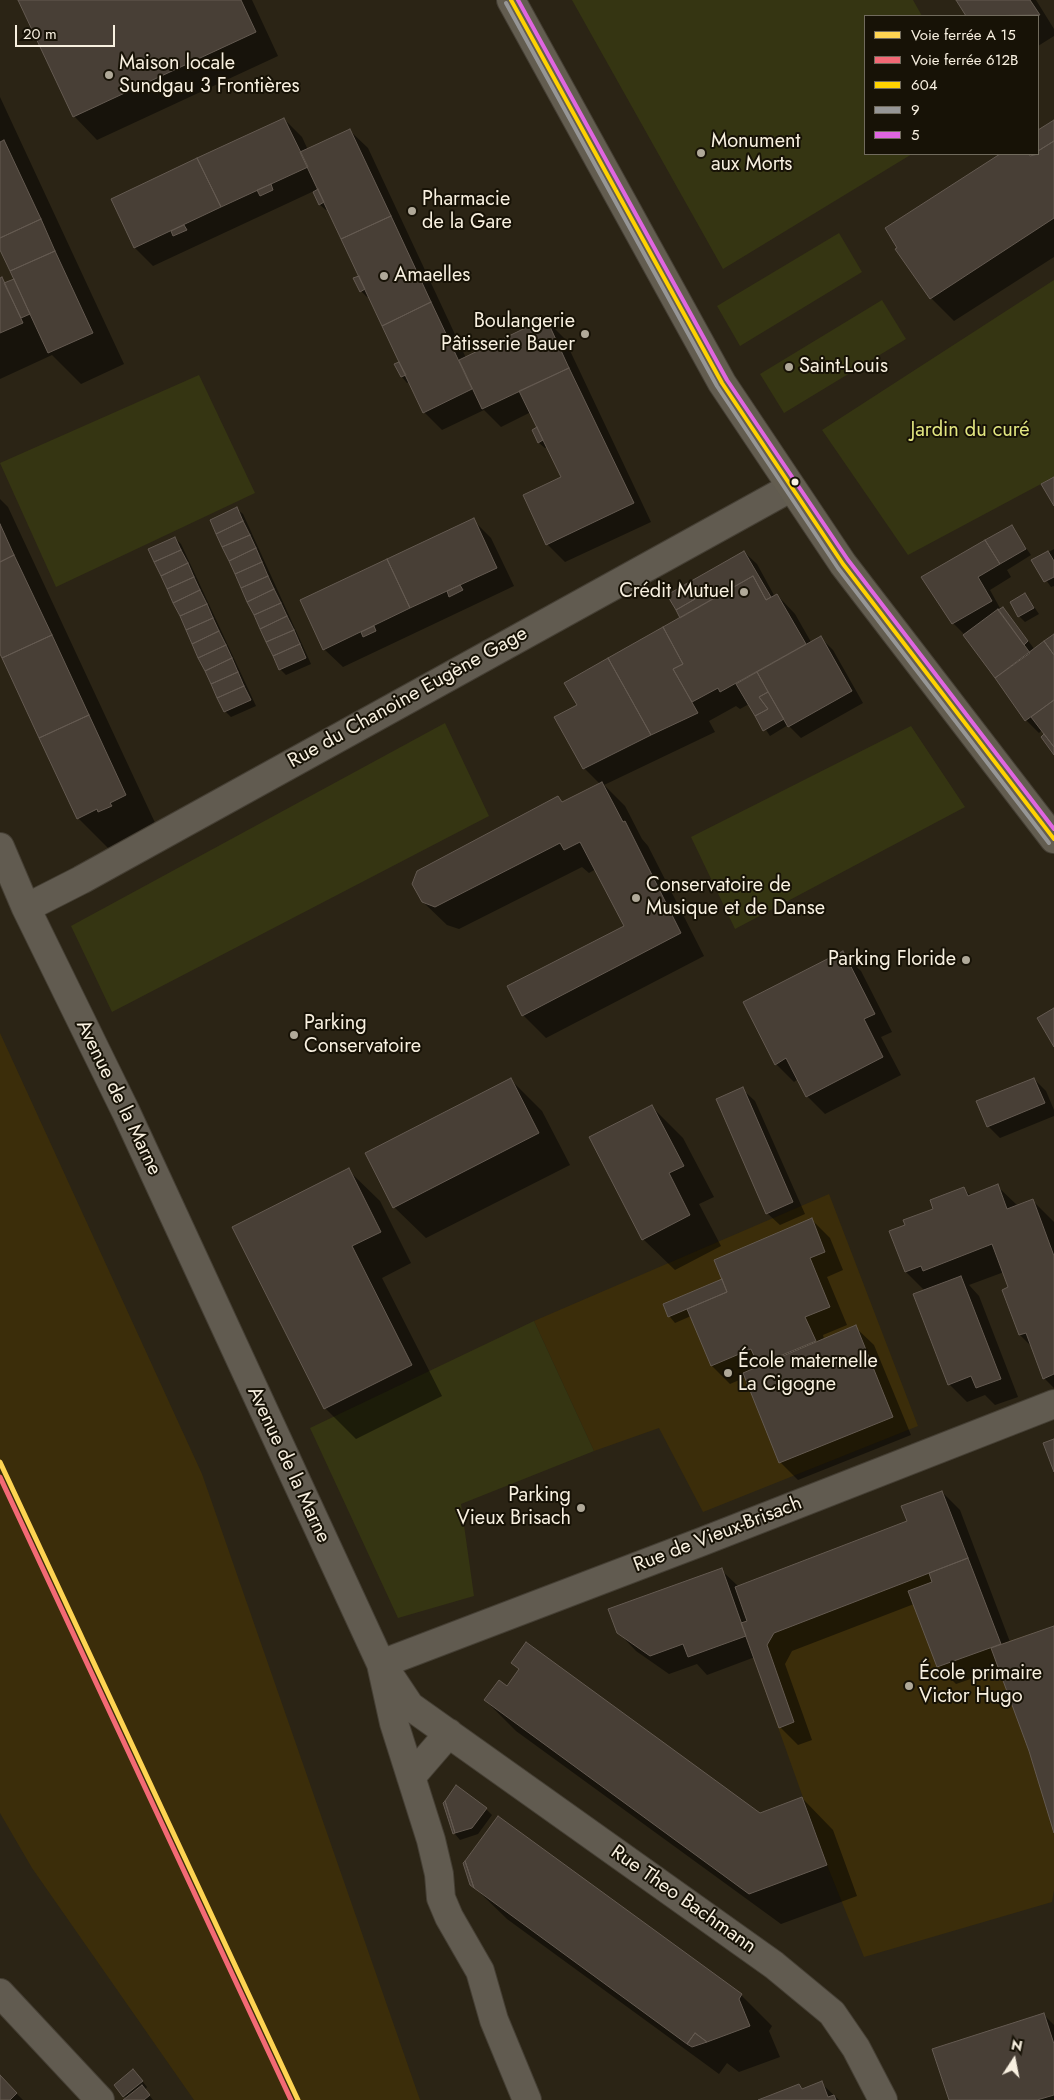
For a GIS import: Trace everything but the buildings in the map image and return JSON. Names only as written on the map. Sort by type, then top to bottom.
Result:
[{"type":"main road","points":[[511,0],[722,383],[790,488],[843,564],[1054,839]]},
{"type":"street","name":"Rue du Chanoine Eugène Gage","points":[[26,908],[81,880],[790,488]]},
{"type":"street","name":"Avenue de la Marne","points":[[0,847],[26,908],[126,1112],[381,1664],[394,1723],[431,1840],[439,1874],[441,1898],[448,1917],[480,1971],[494,2020],[527,2100]]},
{"type":"street","name":"Rue de Vieux-Brisach","points":[[381,1664],[701,1542],[1054,1404]]},
{"type":"street","name":"Rue Theo Bachmann","points":[[381,1664],[410,1706],[774,1965],[832,2013],[856,2048],[882,2100]]},
{"type":"street","points":[[412,1777],[449,1733]]},
{"type":"street","points":[[0,1993],[100,2100]]},
{"type":"shaded area","points":[[0,1033],[202,1474],[420,2100],[194,2100],[32,1868],[0,1813]]},
{"type":"shaded area","name":"École maternelle La Cigogne","points":[[829,1194],[918,1426],[703,1512],[659,1428],[594,1451],[534,1321]]},
{"type":"shaded area","name":"École primaire Victor Hugo","points":[[942,1491],[1000,1644],[1054,1626],[1054,1890],[1052,1902],[864,1957],[827,1865],[741,1623],[747,1621],[735,1587],[907,1521],[901,1506]]},
{"type":"green space","points":[[572,0],[913,0],[921,15],[864,15],[864,155],[910,155],[723,269]]},
{"type":"green space","points":[[839,233],[862,272],[740,346],[717,306]]},
{"type":"green space","name":"Jardin du curé","points":[[1054,280],[1054,477],[908,555],[822,430]]},
{"type":"green space","points":[[882,300],[906,339],[784,413],[760,374]]},
{"type":"green space","points":[[199,375],[255,493],[56,587],[0,463]]},
{"type":"green space","points":[[445,723],[489,816],[112,1012],[71,926]]},
{"type":"green space","points":[[911,726],[965,807],[735,929],[691,837]]},
{"type":"green space","points":[[534,1321],[594,1451],[461,1504],[474,1596],[398,1618],[310,1428]]},
{"type":"transit line","name":"604","points":[[511,0],[722,383],[843,564],[1054,839]]},
{"type":"transit line","name":"5","points":[[518,0],[727,380],[848,560],[1054,829]]},
{"type":"transit line","name":"9","points":[[506,3],[717,386],[838,568],[1049,843]]},
{"type":"transit line","points":[[0,1462],[298,2100]]},
{"type":"rail line","name":"612B","points":[[0,1477],[291,2100]]},
{"type":"place","name":"Maison locale Sundgau 3 Frontières","points":[[109,75]]},
{"type":"place","name":"Monument aux Morts","points":[[701,153]]},
{"type":"place","name":"Pharmacie de la Gare","points":[[412,211]]},
{"type":"place","name":"Amaelles","points":[[384,276]]},
{"type":"place","name":"Boulangerie Pâtisserie Bauer","points":[[585,334]]},
{"type":"place","name":"Saint-Louis","points":[[789,367]]},
{"type":"place","name":"Crédit Mutuel","points":[[744,592]]},
{"type":"place","name":"Conservatoire de Musique et de Danse","points":[[636,898]]},
{"type":"place","name":"Parking Floride","points":[[966,960]]},
{"type":"place","name":"Parking Conservatoire","points":[[294,1035]]},
{"type":"place","name":"École maternelle La Cigogne","points":[[728,1373]]},
{"type":"place","name":"Parking Vieux Brisach","points":[[581,1508]]},
{"type":"place","name":"École primaire Victor Hugo","points":[[909,1686]]}]
